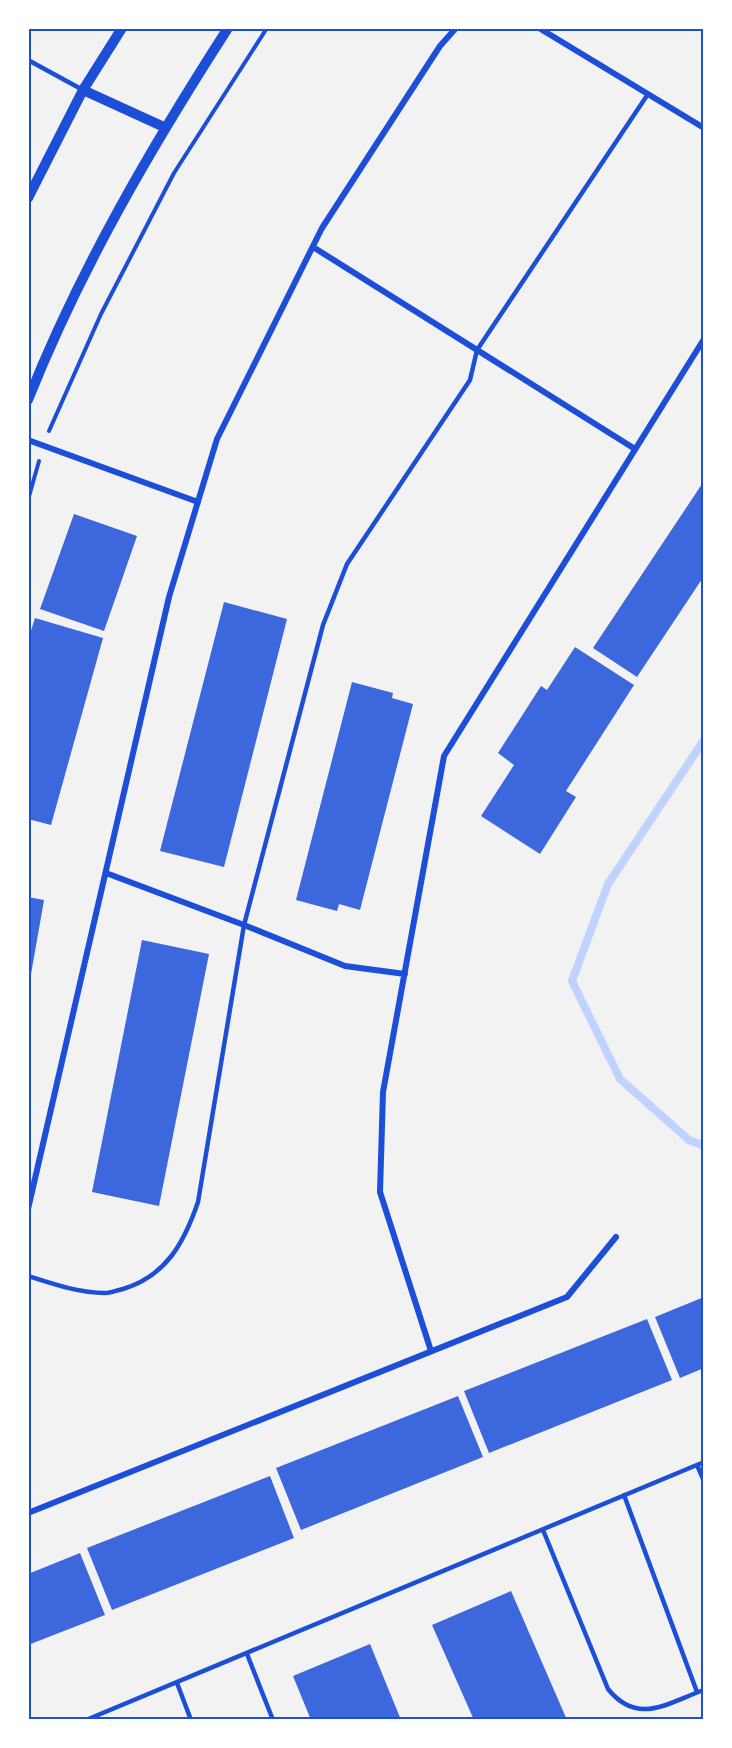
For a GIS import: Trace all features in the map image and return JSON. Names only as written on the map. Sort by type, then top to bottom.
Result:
[{"type":"street","points":[[28,198],[83,90],[122,28]]},
{"type":"street","points":[[28,400],[43,363],[98,249],[164,127],[228,28]]},
{"type":"street","points":[[28,1209],[169,597],[217,439],[322,228],[440,46],[456,28]]},
{"type":"street","points":[[539,28],[704,128]]},
{"type":"street","points":[[83,90],[164,127]]},
{"type":"street","points":[[313,247],[635,449]]},
{"type":"street","points":[[431,1352],[380,1192],[383,1092],[444,756],[704,339]]},
{"type":"street","points":[[28,440],[198,502]]},
{"type":"street","points":[[106,873],[345,966],[405,974]]},
{"type":"street","points":[[28,1513],[567,1297],[616,1237]]},
{"type":"lane","points":[[28,60],[83,90]]},
{"type":"lane","points":[[28,1276],[72,1289],[107,1294],[138,1284],[164,1267],[191,1222],[198,1202],[244,925],[323,625],[347,564],[470,380],[477,350],[648,94]]},
{"type":"lane","points":[[86,1719],[100,1717],[704,1462]]},
{"type":"lane","points":[[697,1465],[704,1481]]},
{"type":"lane","points":[[624,1495],[697,1692]]},
{"type":"lane","points":[[543,1530],[608,1689],[618,1702],[630,1708],[645,1710],[704,1690]]},
{"type":"lane","points":[[247,1654],[273,1719]]},
{"type":"lane","points":[[177,1683],[191,1719]]},
{"type":"path","points":[[28,500],[43,445],[101,314],[174,173],[267,28]]},
{"type":"building","points":[[704,481],[704,576],[637,677],[593,648]]},
{"type":"building","points":[[74,514],[137,536],[104,631],[40,609]]},
{"type":"building","points":[[224,602],[287,619],[224,867],[160,851]]},
{"type":"building","points":[[35,618],[103,638],[51,825],[28,819],[28,640]]},
{"type":"building","points":[[575,647],[634,685],[566,791],[576,797],[540,854],[481,816],[514,765],[498,753],[541,686],[547,690]]},
{"type":"building","points":[[352,682],[393,693],[392,698],[413,704],[360,910],[339,904],[337,911],[296,900]]},
{"type":"building","points":[[28,897],[44,900],[30,980],[28,980]]},
{"type":"building","points":[[142,940],[209,954],[159,1206],[92,1192]]},
{"type":"building","points":[[704,1297],[704,1368],[680,1378],[655,1317]]},
{"type":"building","points":[[647,1319],[672,1380],[489,1453],[464,1391]]},
{"type":"building","points":[[458,1396],[483,1457],[301,1530],[276,1468]]},
{"type":"building","points":[[270,1476],[294,1538],[112,1610],[87,1548]]},
{"type":"building","points":[[80,1553],[105,1615],[28,1645],[28,1574]]},
{"type":"building","points":[[511,1591],[567,1720],[474,1720],[432,1625]]},
{"type":"building","points":[[370,1644],[401,1720],[311,1720],[293,1676]]},
{"type":"waterway","points":[[704,740],[608,884],[572,981],[620,1079],[689,1140],[704,1146]]}]
